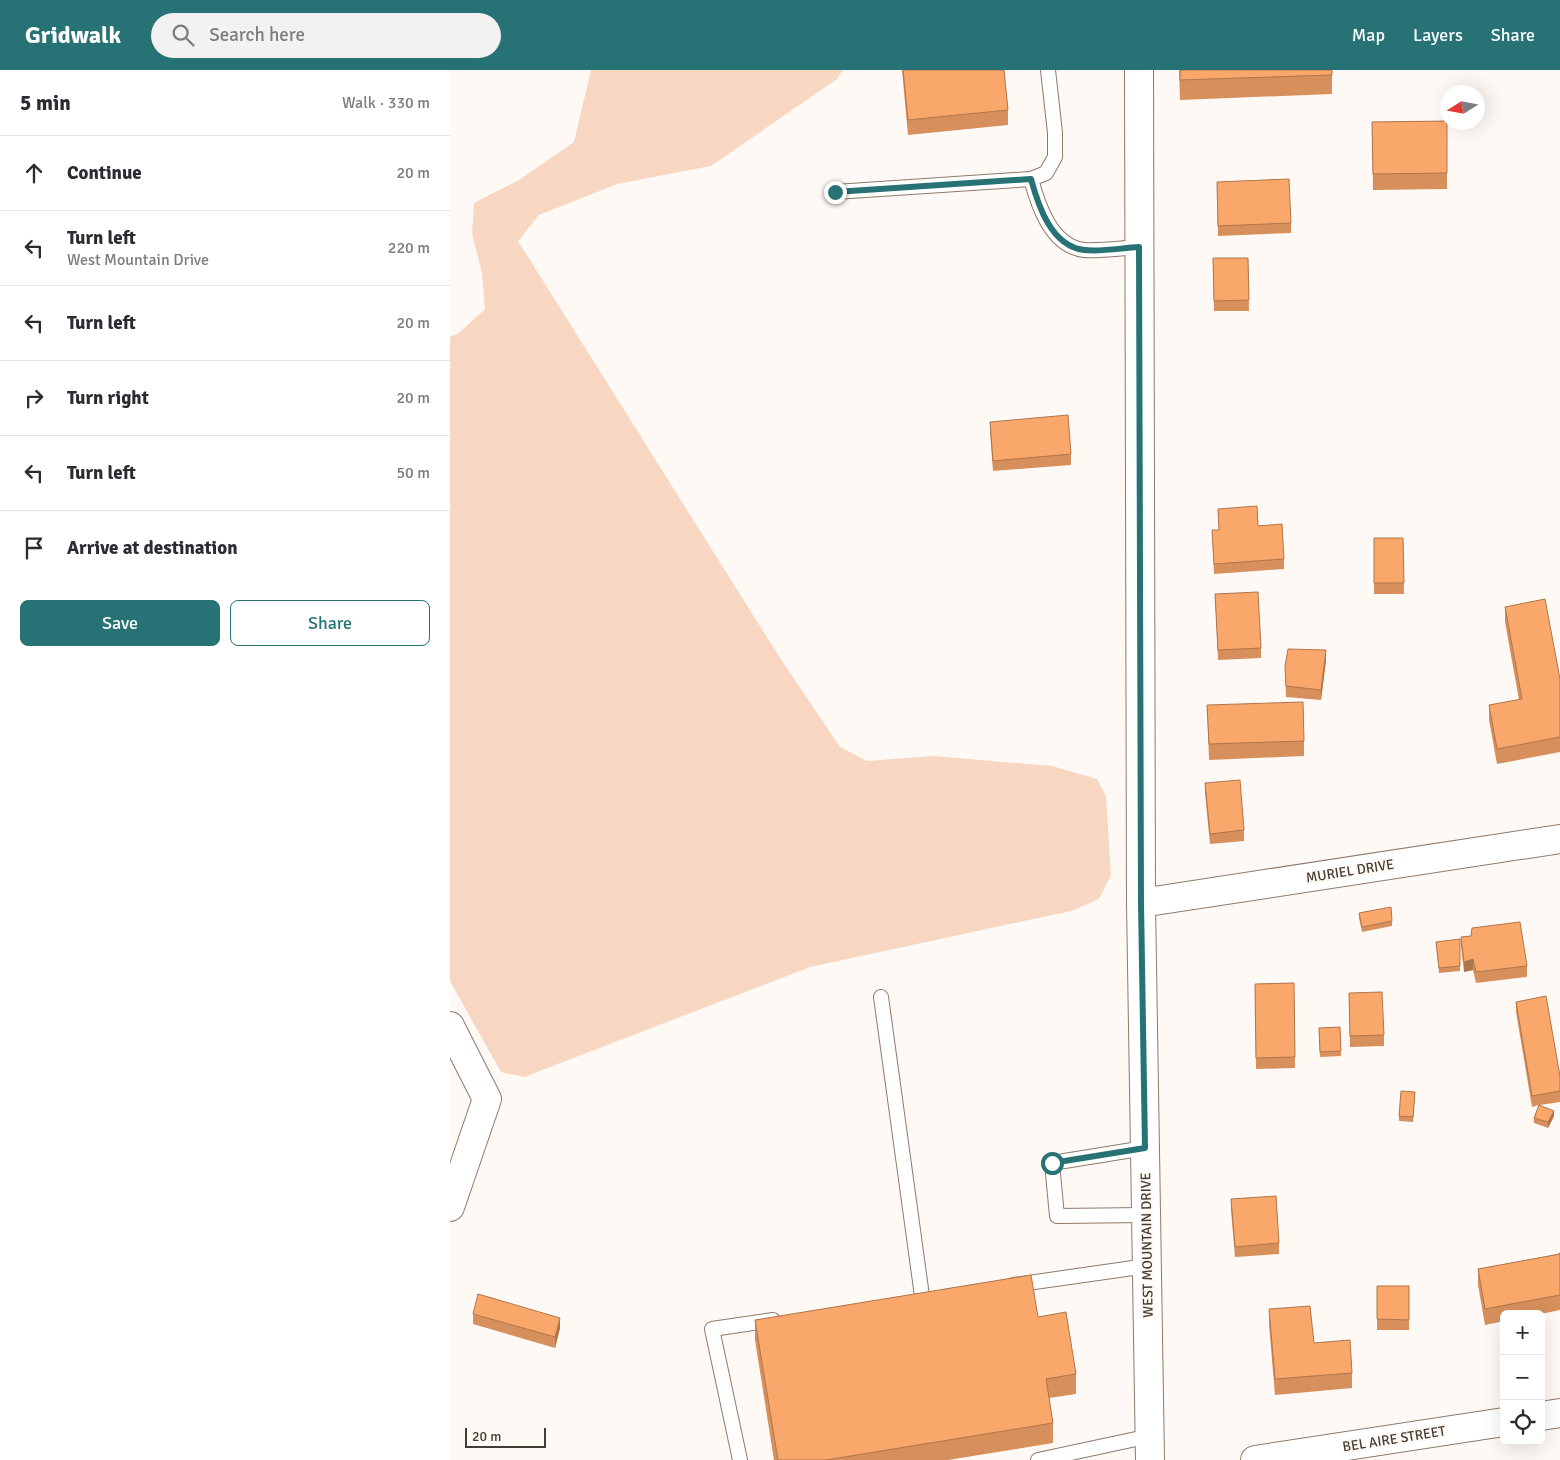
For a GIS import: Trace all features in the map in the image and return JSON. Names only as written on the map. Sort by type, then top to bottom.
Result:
[{"type":"street","name":"WEST MOUNTAIN DRIVE","points":[[1139,70],[1141,903],[1150,1448]]},
{"type":"street","name":"MURIEL DRIVE","points":[[1141,903],[1560,839]]},
{"type":"street","points":[[450,1026],[487,1099],[457,1165],[450,1207]]},
{"type":"street","points":[[1545,1415],[1560,1413]]},
{"type":"street","name":"BEL AIRE STREET","points":[[1255,1460],[1500,1423]]},
{"type":"lane","points":[[835,192],[1031,179],[1046,173],[1055,157],[1055,133],[1048,70]]},
{"type":"lane","points":[[1031,179],[1036,200],[1045,220],[1064,242],[1083,250],[1139,247]]},
{"type":"lane","points":[[881,997],[922,1296]]},
{"type":"lane","points":[[1145,1148],[1052,1163],[1057,1216],[1146,1215]]},
{"type":"lane","points":[[997,1287],[1147,1266]]},
{"type":"lane","points":[[740,1460],[712,1329],[788,1317]]},
{"type":"lane","points":[[1038,1460],[1150,1448]]},
{"type":"shaded area","points":[[591,70],[843,70],[837,79],[711,166],[617,184],[539,215],[518,241],[780,658],[840,747],[867,761],[933,756],[1052,766],[1097,779],[1106,796],[1111,875],[1099,899],[1071,911],[810,967],[524,1077],[501,1072],[450,981],[450,337],[459,333],[485,309],[482,273],[472,234],[474,203],[519,180],[574,142]]},
{"type":"building","points":[[903,70],[1004,70],[1008,110],[908,120]]},
{"type":"building","points":[[1180,70],[1332,70],[1332,75],[1180,80]]},
{"type":"building","points":[[1440,121],[1440,130],[1447,130],[1447,173],[1373,174],[1372,122]]},
{"type":"building","points":[[1289,179],[1291,223],[1218,226],[1217,182]]},
{"type":"building","points":[[1213,258],[1248,258],[1249,300],[1214,301]]},
{"type":"building","points":[[1068,415],[1071,454],[993,461],[990,422]]},
{"type":"building","points":[[1257,506],[1258,526],[1282,524],[1284,559],[1214,564],[1212,530],[1219,530],[1218,509]]},
{"type":"building","points":[[1374,538],[1403,538],[1404,583],[1374,583]]},
{"type":"building","points":[[1258,592],[1261,648],[1218,650],[1215,594]]},
{"type":"building","points":[[1545,599],[1560,679],[1560,737],[1497,749],[1489,705],[1522,699],[1505,607]]},
{"type":"building","points":[[1288,649],[1326,650],[1321,690],[1286,686],[1285,666]]},
{"type":"building","points":[[1303,702],[1304,741],[1209,744],[1207,705]]},
{"type":"building","points":[[1240,780],[1244,830],[1210,834],[1205,783]]},
{"type":"building","points":[[1391,907],[1392,921],[1362,927],[1359,913]]},
{"type":"building","points":[[1520,922],[1527,966],[1476,972],[1473,959],[1464,962],[1461,937],[1471,936],[1472,928]]},
{"type":"building","points":[[1460,939],[1460,966],[1439,968],[1436,942]]},
{"type":"building","points":[[1294,983],[1295,1057],[1256,1058],[1255,984]]},
{"type":"building","points":[[1382,992],[1384,1035],[1350,1036],[1349,993]]},
{"type":"building","points":[[1546,996],[1560,1076],[1560,1091],[1532,1096],[1516,1002]]},
{"type":"building","points":[[1340,1027],[1341,1051],[1320,1052],[1319,1028]]},
{"type":"building","points":[[1401,1091],[1415,1092],[1413,1117],[1399,1116]]},
{"type":"building","points":[[1539,1105],[1554,1111],[1548,1122],[1534,1118]]},
{"type":"building","points":[[1276,1196],[1279,1243],[1235,1247],[1231,1199]]},
{"type":"building","points":[[1560,1254],[1560,1295],[1485,1309],[1478,1269]]},
{"type":"building","points":[[1031,1275],[1038,1317],[1066,1312],[1076,1374],[1046,1379],[1053,1423],[826,1460],[778,1460],[755,1320]]},
{"type":"building","points":[[1377,1286],[1409,1286],[1409,1320],[1377,1319]]},
{"type":"building","points":[[478,1294],[560,1318],[555,1337],[473,1314]]},
{"type":"building","points":[[1310,1306],[1314,1343],[1350,1340],[1352,1373],[1275,1379],[1269,1309]]},
{"type":"route","points":[[835,192],[1031,179],[1036,200],[1045,220],[1064,242],[1083,250],[1139,247],[1141,903],[1145,1148],[1052,1163]]}]
